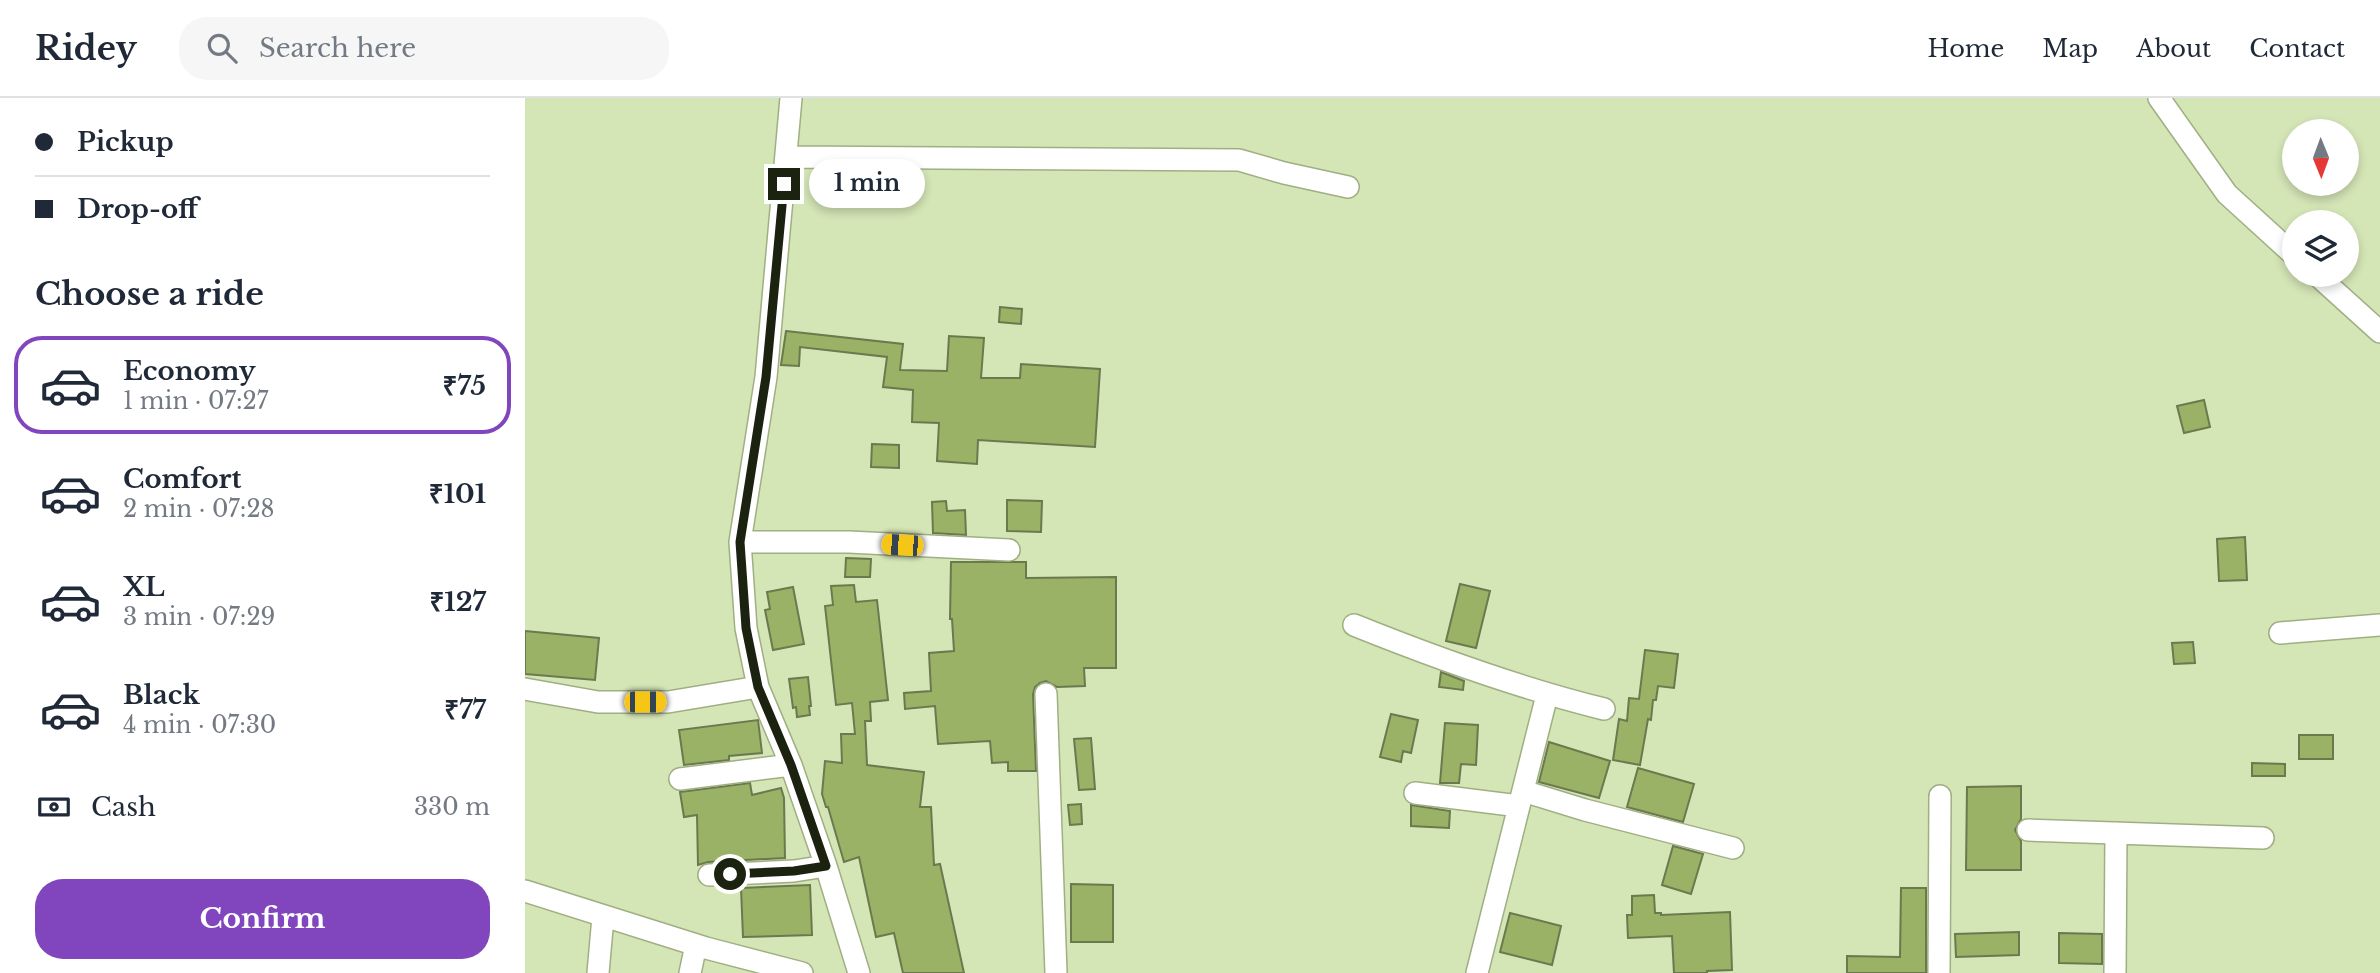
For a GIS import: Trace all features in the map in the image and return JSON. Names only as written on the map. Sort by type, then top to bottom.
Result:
[{"type":"street","points":[[791,98],[766,377],[740,542],[746,628],[758,687],[791,765],[859,973]]},
{"type":"street","points":[[2159,98],[2227,194],[2282,243]]},
{"type":"street","points":[[787,157],[1239,160],[1348,187]]},
{"type":"street","points":[[2330,287],[2380,332]]},
{"type":"street","points":[[740,542],[849,542],[1009,550]]},
{"type":"street","points":[[1355,625],[1430,655],[1547,695],[1604,709]]},
{"type":"street","points":[[2280,633],[2380,625]]},
{"type":"street","points":[[525,688],[598,702],[668,702],[758,687]]},
{"type":"street","points":[[1046,694],[1056,973]]},
{"type":"street","points":[[1477,973],[1547,695]]},
{"type":"street","points":[[680,779],[791,765]]},
{"type":"street","points":[[1415,793],[1521,800],[1585,810],[1733,848]]},
{"type":"street","points":[[1939,973],[1940,796]]},
{"type":"street","points":[[2028,830],[2263,838]]},
{"type":"street","points":[[2116,833],[2116,973]]},
{"type":"street","points":[[709,875],[794,871],[826,866]]},
{"type":"street","points":[[525,891],[696,945],[802,973]]},
{"type":"street","points":[[598,973],[603,916]]},
{"type":"street","points":[[690,973],[696,945]]},
{"type":"building","points":[[1000,307],[1022,309],[1021,324],[999,322]]},
{"type":"building","points":[[786,331],[903,344],[900,370],[947,371],[949,336],[984,338],[981,378],[1020,378],[1021,364],[1100,369],[1095,447],[978,440],[977,464],[937,461],[939,423],[912,422],[913,390],[883,387],[887,357],[800,347],[799,366],[781,365]]},
{"type":"building","points":[[2204,400],[2210,427],[2184,433],[2177,406]]},
{"type":"building","points":[[872,444],[899,445],[899,468],[871,467]]},
{"type":"building","points":[[1007,500],[1042,501],[1041,532],[1007,531]]},
{"type":"building","points":[[946,501],[947,511],[965,510],[966,535],[933,533],[932,502]]},
{"type":"building","points":[[2245,537],[2247,580],[2219,581],[2217,539]]},
{"type":"building","points":[[846,558],[871,559],[870,577],[845,577]]},
{"type":"building","points":[[951,562],[1026,562],[1026,578],[1116,577],[1116,668],[1084,668],[1085,686],[1057,687],[1046,681],[1035,687],[1036,771],[1008,771],[1008,762],[992,763],[990,741],[938,744],[935,706],[905,709],[904,693],[931,691],[929,653],[954,651],[950,619]]},
{"type":"building","points":[[1460,584],[1490,591],[1476,648],[1446,641]]},
{"type":"building","points":[[854,585],[856,602],[877,600],[888,700],[870,702],[871,721],[865,721],[867,765],[924,772],[920,807],[931,807],[934,865],[940,864],[964,973],[903,973],[894,933],[876,937],[859,857],[844,862],[822,794],[825,761],[842,763],[841,734],[855,734],[852,703],[836,705],[825,606],[833,605],[831,586]]},
{"type":"building","points":[[793,587],[804,644],[773,650],[765,610],[770,609],[767,592]]},
{"type":"building","points":[[525,631],[599,638],[595,680],[525,674]]},
{"type":"building","points":[[2193,642],[2195,663],[2174,664],[2172,643]]},
{"type":"building","points":[[1645,650],[1678,654],[1674,688],[1658,686],[1656,700],[1653,700],[1640,765],[1613,760],[1619,719],[1627,721],[1629,698],[1639,699]]},
{"type":"building","points":[[1441,672],[1464,681],[1463,690],[1439,687]]},
{"type":"building","points":[[808,677],[810,715],[797,717],[789,679]]},
{"type":"building","points":[[1391,714],[1418,720],[1411,753],[1403,751],[1401,762],[1380,757]]},
{"type":"building","points":[[758,720],[762,753],[684,765],[679,730]]},
{"type":"building","points":[[1445,723],[1478,725],[1476,765],[1461,764],[1459,783],[1440,783]]},
{"type":"building","points":[[2299,735],[2333,735],[2333,759],[2299,759]]},
{"type":"building","points":[[1091,738],[1095,789],[1079,790],[1074,739]]},
{"type":"building","points":[[1549,742],[1610,761],[1599,798],[1539,782]]},
{"type":"building","points":[[2252,763],[2285,764],[2285,776],[2252,776]]},
{"type":"building","points":[[1638,768],[1694,784],[1683,822],[1627,807]]},
{"type":"building","points":[[750,783],[752,795],[781,788],[784,798],[785,858],[708,862],[698,865],[697,815],[684,817],[680,792]]},
{"type":"building","points":[[2021,786],[2021,819],[2015,830],[2021,841],[2021,870],[1966,870],[1967,787]]},
{"type":"building","points":[[1081,804],[1082,824],[1070,825],[1068,805]]},
{"type":"building","points":[[1411,805],[1450,811],[1449,828],[1411,826]]},
{"type":"building","points":[[1673,846],[1703,854],[1691,894],[1662,885]]},
{"type":"building","points":[[1071,884],[1113,885],[1113,942],[1071,942]]},
{"type":"building","points":[[810,885],[812,935],[743,937],[741,888]]},
{"type":"building","points":[[1901,888],[1926,888],[1926,973],[1847,973],[1847,956],[1900,957]]},
{"type":"building","points":[[1654,895],[1655,913],[1661,915],[1730,912],[1732,970],[1674,973],[1672,936],[1628,938],[1627,915],[1632,915],[1632,896]]},
{"type":"building","points":[[1510,913],[1561,926],[1552,965],[1500,952]]},
{"type":"building","points":[[2019,932],[2019,955],[1956,957],[1955,934]]},
{"type":"building","points":[[2059,933],[2102,934],[2102,964],[2059,963]]},
{"type":"route","points":[[730,874],[794,871],[826,866],[791,765],[758,687],[746,628],[740,542],[766,377],[784,184]]}]
